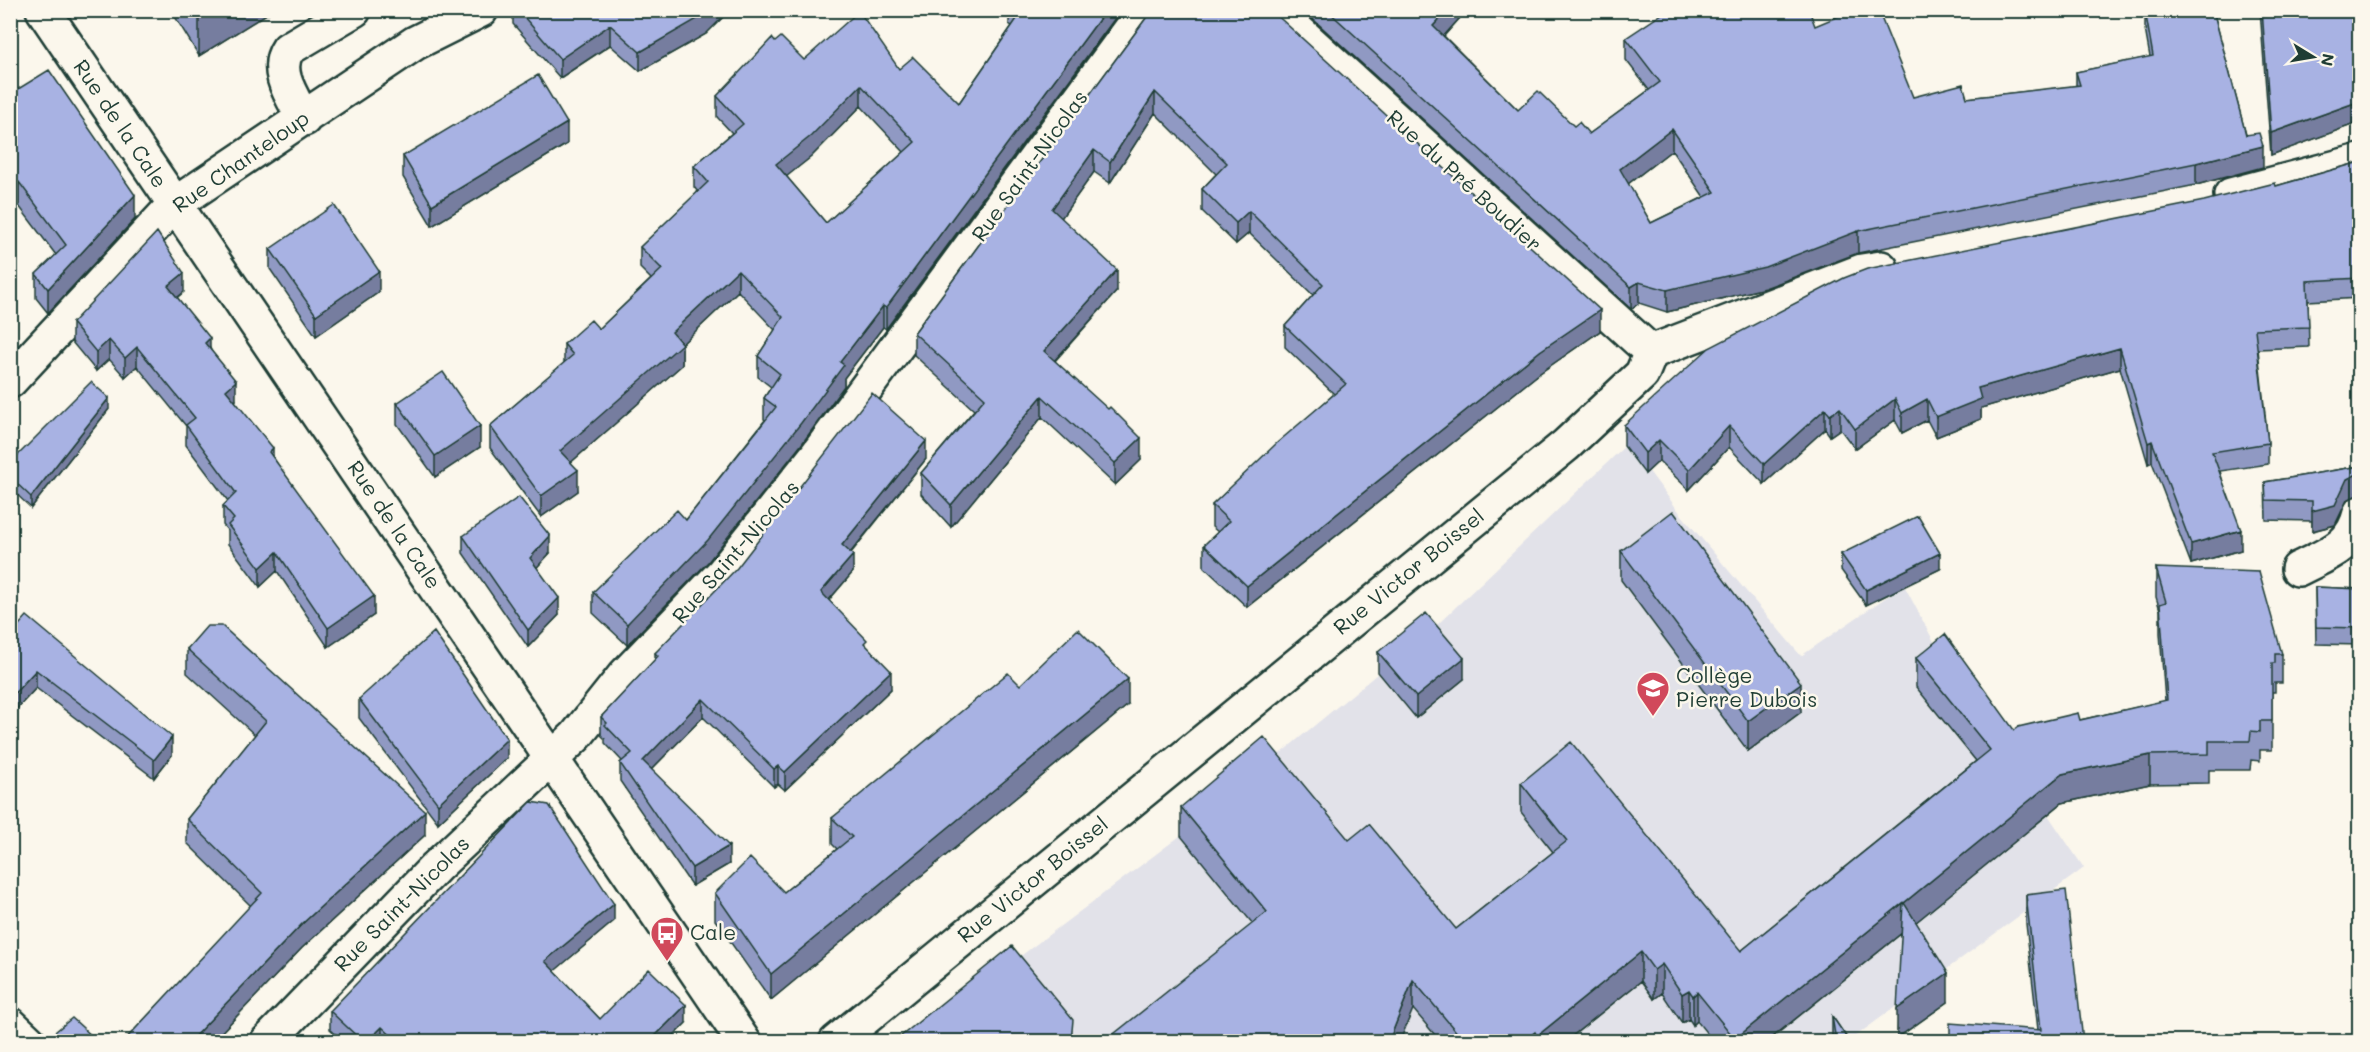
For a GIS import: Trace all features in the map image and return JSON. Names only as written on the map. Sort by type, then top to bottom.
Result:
[{"type":"street","name":"Rue de la Cale","points":[[43,10],[744,1041]]},
{"type":"street","points":[[304,118],[280,67],[282,58],[288,49],[354,10]]},
{"type":"street","name":"Rue Saint-Nicolas","points":[[267,1041],[436,867],[576,736],[623,677],[722,574],[816,456],[1145,10]]},
{"type":"street","name":"Rue du Pré Boudier","points":[[1275,10],[1651,352]]},
{"type":"street","name":"Rue Chanteloup","points":[[10,381],[175,204],[416,43],[474,12]]},
{"type":"street","points":[[2200,203],[2360,161]]},
{"type":"street","points":[[1651,352],[1862,272],[1908,262]]},
{"type":"street","name":"Rue Victor Boissel","points":[[836,1041],[1566,445],[1642,374],[1651,352]]},
{"type":"street","points":[[2298,569],[2346,543],[2357,525],[2360,513]]},
{"type":"street","points":[[10,1024],[29,1041]]},
{"type":"shaded area","name":"Collège Pierre Dubois","points":[[1628,443],[1680,513],[1801,656],[1904,585],[1945,663],[2084,868],[1849,1041],[1067,1041],[1010,964],[1180,836],[1438,624]]},
{"type":"building","points":[[518,10],[710,10],[640,52],[610,25],[560,59]]},
{"type":"building","points":[[1018,10],[1106,10],[886,308],[883,306],[840,362],[844,365],[801,423],[708,540],[627,624],[593,592],[677,510],[686,520],[776,407],[764,398],[780,374],[758,356],[783,317],[738,270],[672,332],[682,344],[560,451],[578,470],[541,496],[490,426],[573,355],[564,344],[591,320],[599,329],[662,269],[640,247],[708,182],[694,166],[743,124],[717,96],[772,38],[775,42],[781,37],[804,60],[859,11],[899,69],[913,57],[959,103],[1021,13]],"holes":[[[861,85],[915,142],[826,223],[776,164],[811,136]]]},
{"type":"building","points":[[1152,10],[1271,10],[1600,310],[1540,351],[1247,586],[1204,545],[1229,521],[1212,505],[1278,442],[1346,384],[1285,326],[1323,284],[1249,211],[1236,223],[1202,189],[1227,163],[1155,92],[1110,162],[1094,150],[1052,209],[1117,270],[1044,351],[1108,409],[1110,407],[1141,438],[1115,463],[1042,396],[951,505],[921,473],[985,398],[914,333]]},
{"type":"building","points":[[1327,10],[1448,10],[1433,26],[1518,110],[1538,91],[1574,126],[1579,122],[1589,134],[1660,82],[1626,38],[1668,10],[1809,10],[1815,26],[1853,10],[1878,10],[1913,97],[1963,84],[1967,98],[2080,85],[2076,72],[2153,56],[2145,10],[2213,10],[2246,135],[2259,133],[2263,146],[2196,163],[1858,231],[1765,267],[1667,290],[1639,282],[1631,287]],"holes":[[[1672,129],[1715,192],[1651,223],[1620,169]]]},
{"type":"building","points":[[2262,10],[2360,10],[2360,101],[2271,133]]},
{"type":"building","points":[[49,70],[135,195],[48,289],[36,274],[66,245],[19,182],[10,188],[10,94]]},
{"type":"building","points":[[538,75],[567,123],[432,205],[403,156]]},
{"type":"building","points":[[2360,162],[2360,278],[2307,281],[2309,327],[2255,329],[2268,443],[2212,452],[2241,530],[2191,544],[2152,441],[2148,443],[2120,348],[1978,388],[1981,399],[1936,417],[1927,399],[1902,413],[1895,399],[1855,429],[1840,408],[1830,415],[1825,409],[1764,464],[1729,426],[1689,470],[1659,440],[1645,453],[1624,425],[1709,348],[1844,278],[1867,269],[2204,201],[2275,183],[2276,186]]},
{"type":"building","points":[[334,205],[379,271],[316,315],[270,249]]},
{"type":"building","points":[[157,232],[184,273],[168,286],[210,338],[205,343],[236,381],[226,390],[273,448],[269,452],[374,596],[328,628],[277,552],[260,568],[228,525],[234,519],[223,506],[236,493],[186,425],[195,418],[137,347],[125,358],[109,340],[96,352],[72,323]]},
{"type":"building","points":[[443,372],[480,426],[435,456],[397,403]]},
{"type":"building","points":[[91,382],[109,398],[31,497],[10,477],[10,463]]},
{"type":"building","points":[[872,393],[926,441],[842,545],[853,555],[821,592],[867,640],[864,643],[891,671],[785,772],[778,766],[774,769],[703,699],[643,761],[729,846],[692,868],[620,763],[632,753],[605,725],[607,723],[601,717],[658,656],[655,653],[737,568]]},
{"type":"building","points":[[2360,466],[2360,474],[2347,479],[2335,505],[2312,511],[2312,501],[2266,500],[2265,482]]},
{"type":"building","points":[[519,497],[550,536],[530,558],[559,598],[528,630],[463,536]]},
{"type":"building","points":[[1673,511],[1801,683],[1748,721],[1621,551]]},
{"type":"building","points":[[1918,516],[1940,553],[1866,590],[1841,554]]},
{"type":"building","points":[[2156,568],[2259,572],[2282,654],[2275,654],[2275,663],[2272,663],[2272,721],[2260,721],[2260,732],[2251,731],[2250,741],[2209,741],[2209,754],[2150,755],[2062,774],[1904,903],[1948,973],[1897,1009],[1903,903],[1735,1039],[1697,992],[1693,996],[1689,990],[1682,994],[1662,964],[1654,970],[1641,952],[1537,1036],[1535,1032],[1524,1041],[1464,1041],[1413,980],[1389,1041],[1105,1041],[1267,912],[1181,807],[1264,737],[1349,840],[1369,824],[1456,929],[1567,841],[1521,783],[1571,742],[1741,951],[1990,750],[1916,658],[1945,634],[2014,730],[2018,727],[2078,713],[2080,720],[2167,700],[2160,604],[2166,602]]},
{"type":"building","points":[[2315,587],[2360,589],[2360,628],[2316,627]]},
{"type":"building","points":[[1426,613],[1464,658],[1416,697],[1378,652]]},
{"type":"building","points":[[27,616],[172,737],[154,760],[36,670],[10,698],[10,618],[19,625]]},
{"type":"building","points":[[207,626],[222,626],[425,811],[302,924],[190,1041],[124,1041],[262,893],[187,819],[266,721],[187,649]]},
{"type":"building","points":[[1078,629],[1128,679],[771,974],[715,893],[750,858],[784,892],[852,837],[832,818],[1008,673],[1020,685]]},
{"type":"building","points":[[434,632],[507,739],[438,804],[359,699]]},
{"type":"building","points":[[531,802],[549,805],[614,904],[545,961],[600,1019],[649,969],[686,1005],[650,1041],[397,1041],[382,1027],[368,1041],[362,1041],[330,1011]]},
{"type":"building","points":[[2066,890],[2083,1041],[1950,1041],[1950,1023],[2041,1030],[2026,895]]},
{"type":"building","points":[[1012,946],[1073,1020],[1071,1041],[895,1041]]},
{"type":"building","points":[[1832,1016],[1849,1041],[1836,1041]]},
{"type":"building","points":[[72,1018],[93,1037],[124,1041],[44,1041]]},
{"type":"place","name":"Collège Pierre Dubois","points":[[1653,717]]},
{"type":"place","name":"Cale","points":[[667,962]]}]
